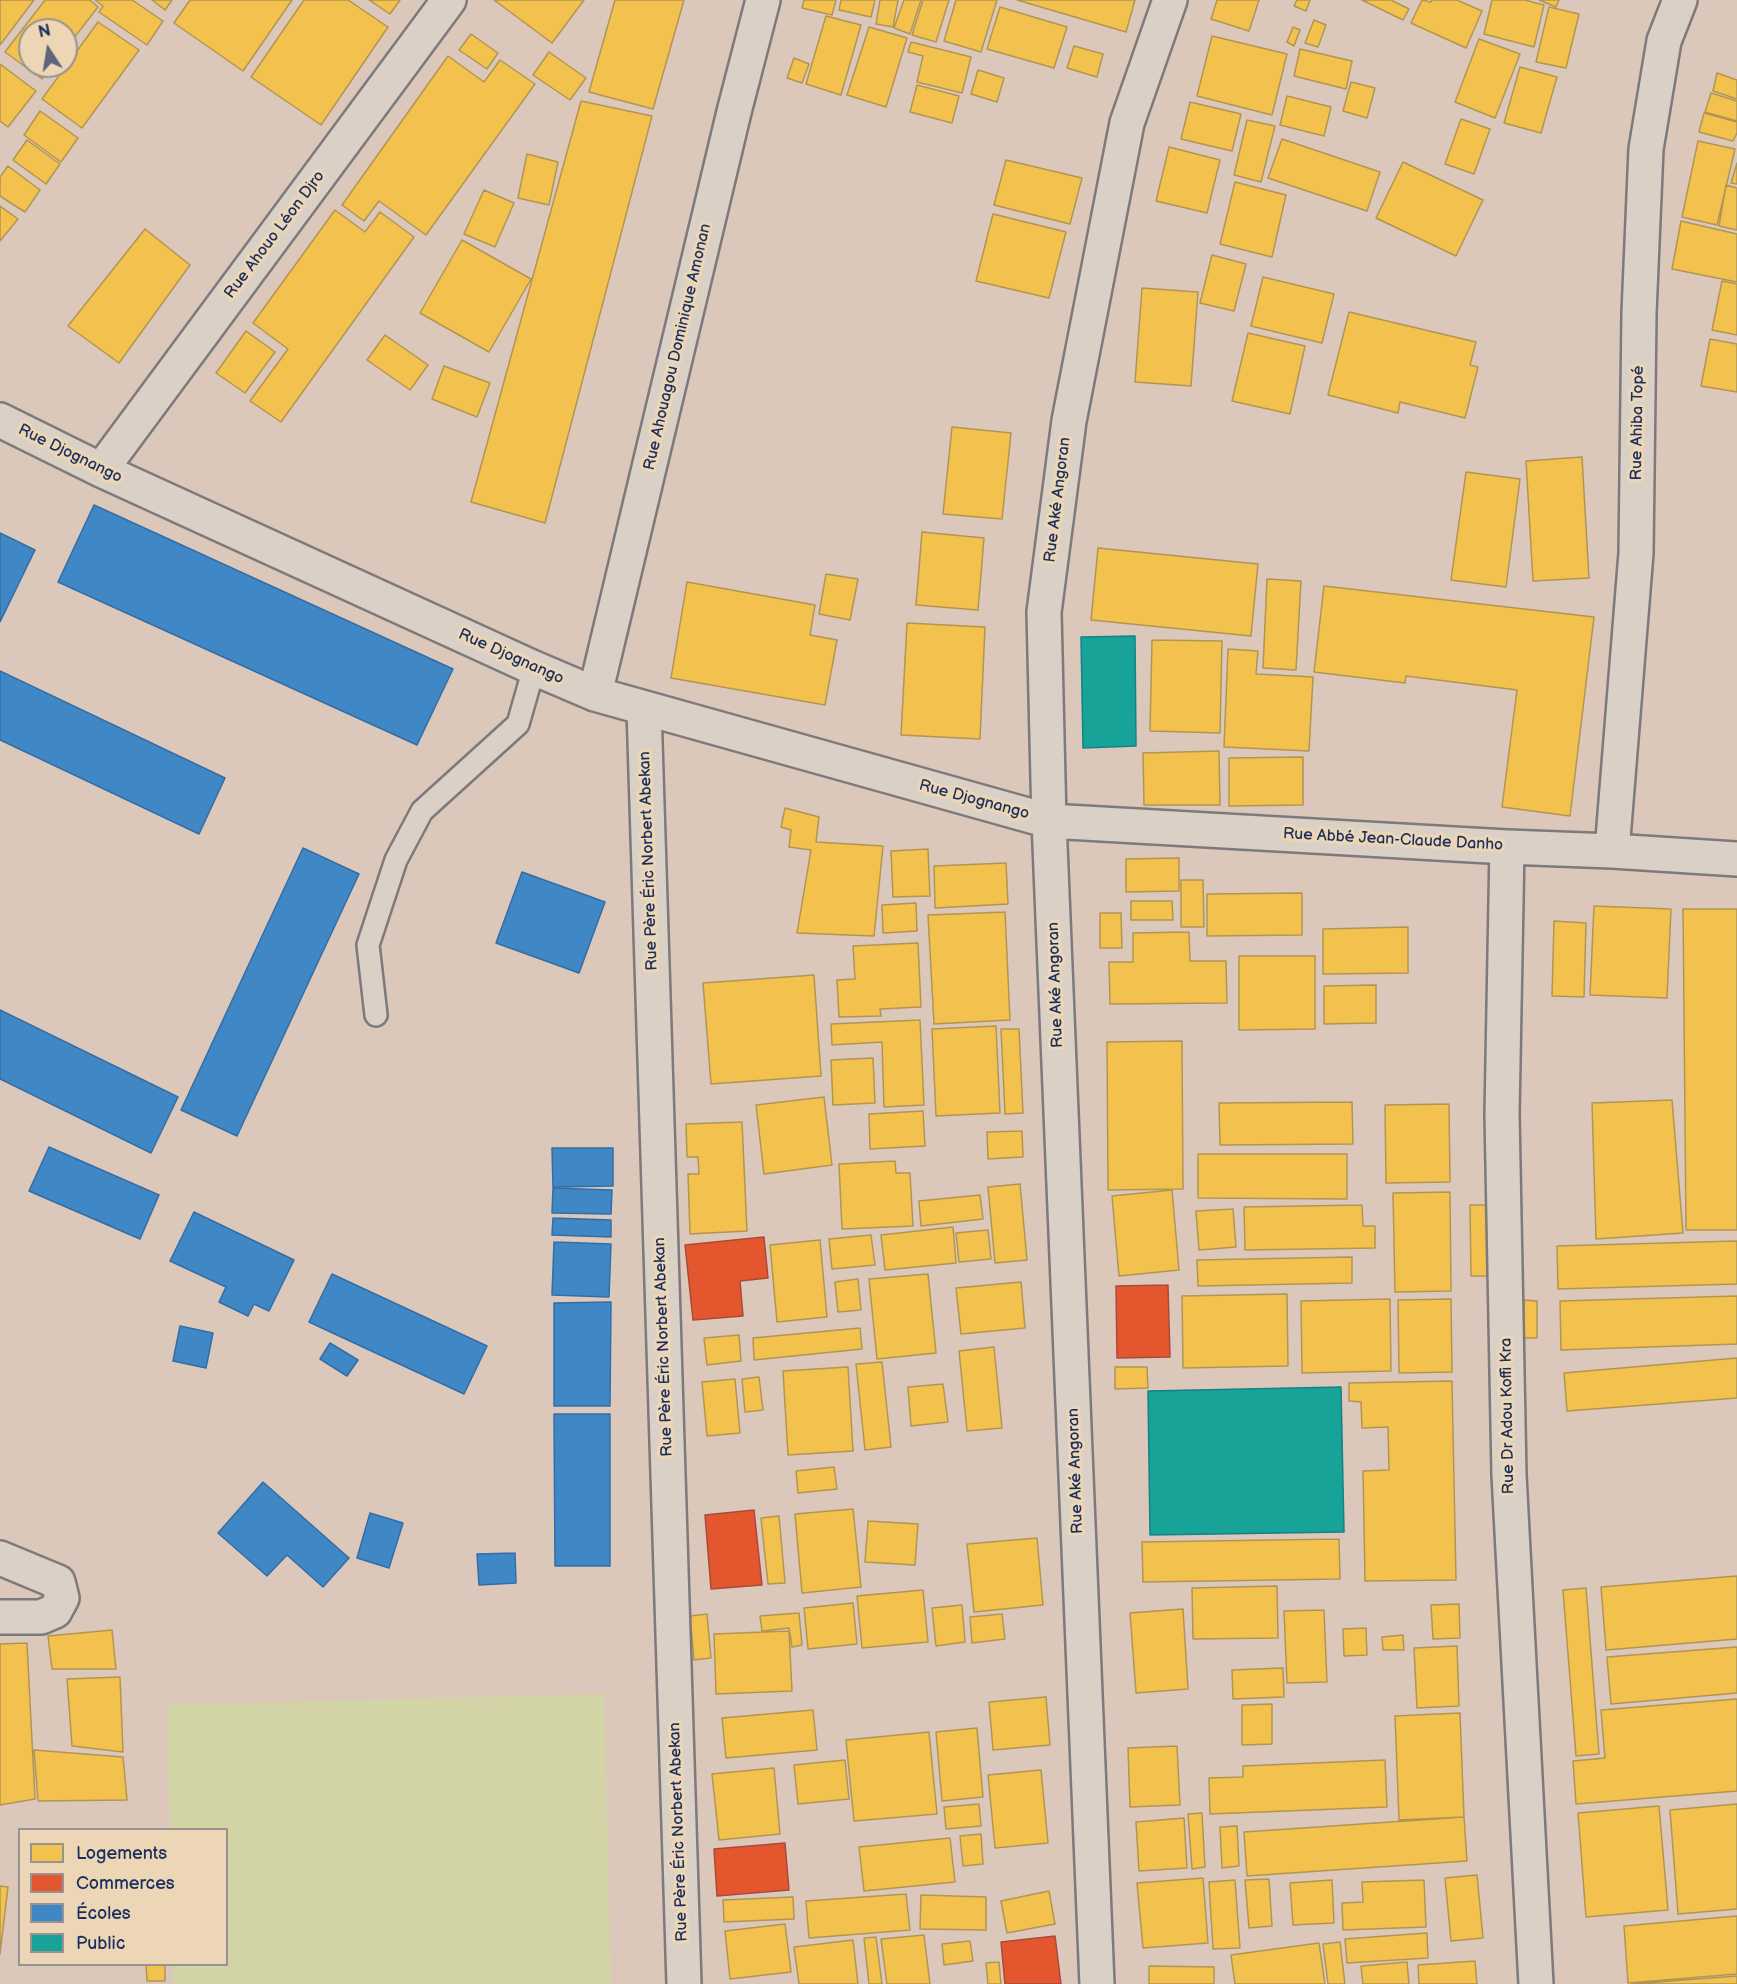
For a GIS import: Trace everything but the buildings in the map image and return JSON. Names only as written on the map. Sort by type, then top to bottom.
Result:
[{"type":"street","name":"Rue Ahouo Léon Djro","points":[[101,470],[449,0]]},
{"type":"street","name":"Rue Ahouagou Dominique Amonan","points":[[595,694],[763,0]]},
{"type":"street","name":"Rue Aké Angoran","points":[[1097,1984],[1049,821],[1044,612],[1069,421],[1127,123],[1170,0]]},
{"type":"street","name":"Rue Ahiba Topé","points":[[1612,851],[1636,553],[1640,313],[1646,149],[1664,41],[1680,0]]},
{"type":"street","name":"Rue Djognango","points":[[0,420],[101,470],[595,694],[1049,821]]},
{"type":"street","name":"Rue Père Éric Norbert Abekan","points":[[644,709],[684,1984]]},
{"type":"street","name":"Rue Abbé Jean-Claude Danho","points":[[1049,821],[1612,851],[1737,860]]},
{"type":"street","name":"Rue Dr Adou Koffi Kra","points":[[1507,847],[1502,1114],[1509,1475],[1536,1984]]},
{"type":"street","points":[[0,1558],[58,1582],[62,1598],[55,1611],[40,1617],[0,1617]]},
{"type":"lane","points":[[376,1015],[368,945],[396,860],[422,811],[518,724],[534,668]]},
{"type":"green space","points":[[604,1694],[611,1984],[174,1984],[173,1966],[228,1966],[228,1828],[170,1828],[167,1705]]}]
